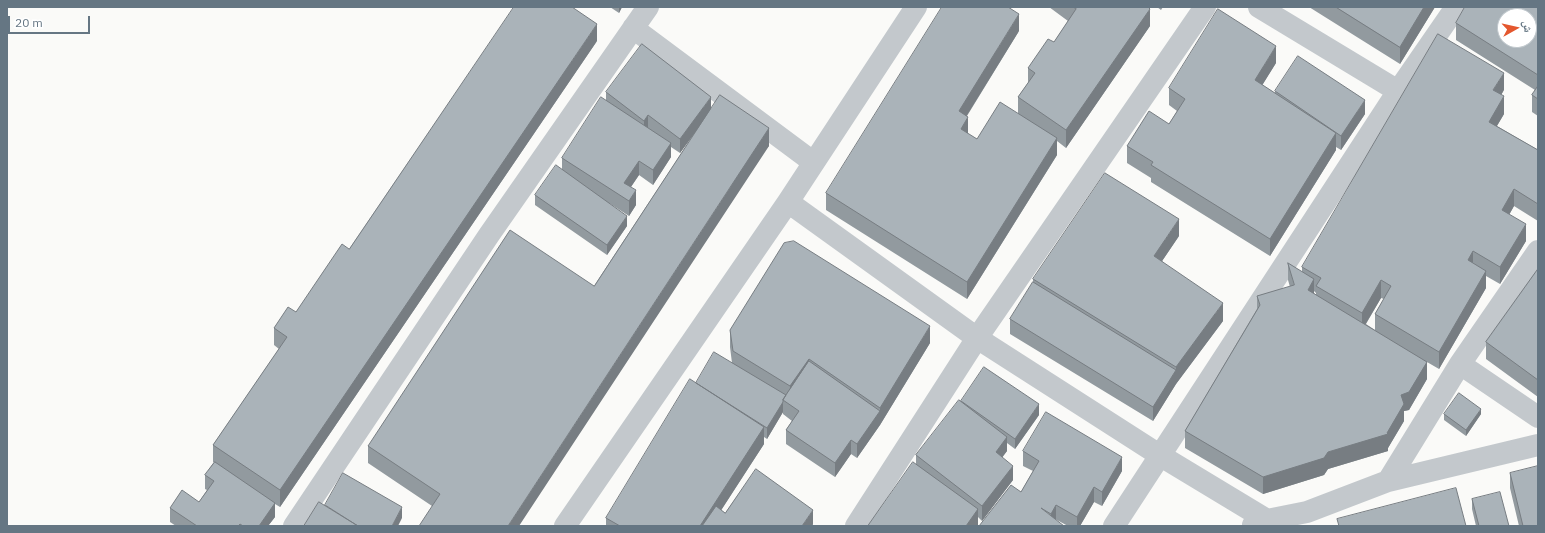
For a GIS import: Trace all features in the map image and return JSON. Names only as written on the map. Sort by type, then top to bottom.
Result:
[{"type":"street","points":[[294,526],[489,235],[648,7]]},
{"type":"street","points":[[565,526],[788,202],[916,7]]},
{"type":"street","points":[[856,526],[977,338],[1205,7]]},
{"type":"street","points":[[1259,7],[1398,91]]},
{"type":"street","points":[[1114,526],[1398,91],[1456,7]]},
{"type":"street","points":[[633,28],[813,162]]},
{"type":"street","points":[[788,202],[977,338],[1160,456],[1259,523],[1308,519],[1388,481],[1538,445]]},
{"type":"street","points":[[1388,481],[1460,364],[1538,251]]},
{"type":"street","points":[[1460,364],[1538,417]]},
{"type":"building","points":[[514,7],[572,7],[597,24],[280,490],[213,445],[287,337],[274,328],[288,307],[296,312],[342,244],[349,249]]},
{"type":"building","points":[[942,7],[1008,7],[1019,14],[959,111],[968,117],[961,129],[977,139],[1000,102],[1057,138],[967,282],[826,193]]},
{"type":"building","points":[[1073,7],[1148,7],[1150,9],[1066,130],[1018,97],[1035,73],[1028,68],[1048,39],[1054,42],[1076,9]]},
{"type":"building","points":[[1336,7],[1424,7],[1400,47]]},
{"type":"building","points":[[1465,7],[1538,7],[1538,75],[1456,23]]},
{"type":"building","points":[[1218,9],[1276,46],[1255,80],[1336,133],[1270,239],[1151,165],[1153,162],[1127,146],[1149,111],[1169,124],[1185,99],[1169,88]]},
{"type":"building","points":[[1438,34],[1504,73],[1493,90],[1504,96],[1489,122],[1538,150],[1538,204],[1514,189],[1502,210],[1526,224],[1500,267],[1473,251],[1468,260],[1486,271],[1439,352],[1375,314],[1391,286],[1381,280],[1362,313],[1316,286],[1321,278],[1302,267]]},
{"type":"building","points":[[642,44],[711,97],[680,139],[648,115],[644,121],[606,92]]},
{"type":"building","points":[[1298,56],[1365,100],[1341,136],[1275,91]]},
{"type":"building","points":[[1538,86],[1538,99],[1532,95]]},
{"type":"building","points":[[720,95],[769,128],[508,526],[419,526],[440,494],[368,446],[510,230],[594,286]]},
{"type":"building","points":[[601,97],[671,143],[653,170],[639,161],[624,183],[636,190],[629,201],[562,158]]},
{"type":"building","points":[[556,165],[627,216],[607,245],[535,195]]},
{"type":"building","points":[[1105,173],[1179,219],[1154,256],[1223,303],[1176,367],[1033,279]]},
{"type":"building","points":[[794,241],[930,326],[880,408],[809,359],[790,386],[733,351],[730,330],[784,243]]},
{"type":"building","points":[[1288,263],[1314,279],[1308,290],[1427,362],[1409,392],[1401,395],[1404,404],[1387,433],[1388,434],[1328,452],[1324,458],[1263,477],[1185,431],[1260,305],[1257,296],[1294,285]]},
{"type":"building","points":[[1538,269],[1538,380],[1486,342]]},
{"type":"building","points":[[1033,282],[1176,370],[1153,407],[1010,319]]},
{"type":"building","points":[[714,352],[786,395],[767,428],[696,383]]},
{"type":"building","points":[[809,361],[880,411],[857,444],[851,440],[835,463],[786,430],[799,411],[783,400]]},
{"type":"building","points":[[984,367],[1039,404],[1015,439],[961,401]]},
{"type":"building","points":[[690,379],[764,427],[700,526],[620,526],[606,518]]},
{"type":"building","points":[[1459,393],[1481,409],[1466,430],[1444,414]]},
{"type":"building","points":[[959,400],[1007,437],[996,452],[1013,466],[982,506],[916,455]]},
{"type":"building","points":[[1046,412],[1122,457],[1102,492],[1094,487],[1077,517],[1056,505],[1051,514],[1041,508],[1064,526],[979,526],[1011,485],[1021,492],[1039,461],[1023,451]]},
{"type":"building","points":[[215,462],[275,503],[259,526],[243,526],[240,524],[238,526],[197,526],[170,508],[182,490],[199,502],[214,481],[205,475]]},
{"type":"building","points":[[913,462],[978,509],[966,526],[868,526]]},
{"type":"building","points":[[1538,466],[1538,526],[1523,526],[1510,473]]},
{"type":"building","points":[[756,469],[813,510],[802,526],[702,526],[716,506],[725,513]]},
{"type":"building","points":[[343,473],[402,507],[392,526],[358,526],[325,505]]},
{"type":"building","points":[[1456,488],[1466,526],[1339,526],[1337,519]]},
{"type":"building","points":[[1500,492],[1509,526],[1479,526],[1472,499]]},
{"type":"building","points":[[319,502],[358,526],[304,526]]}]
